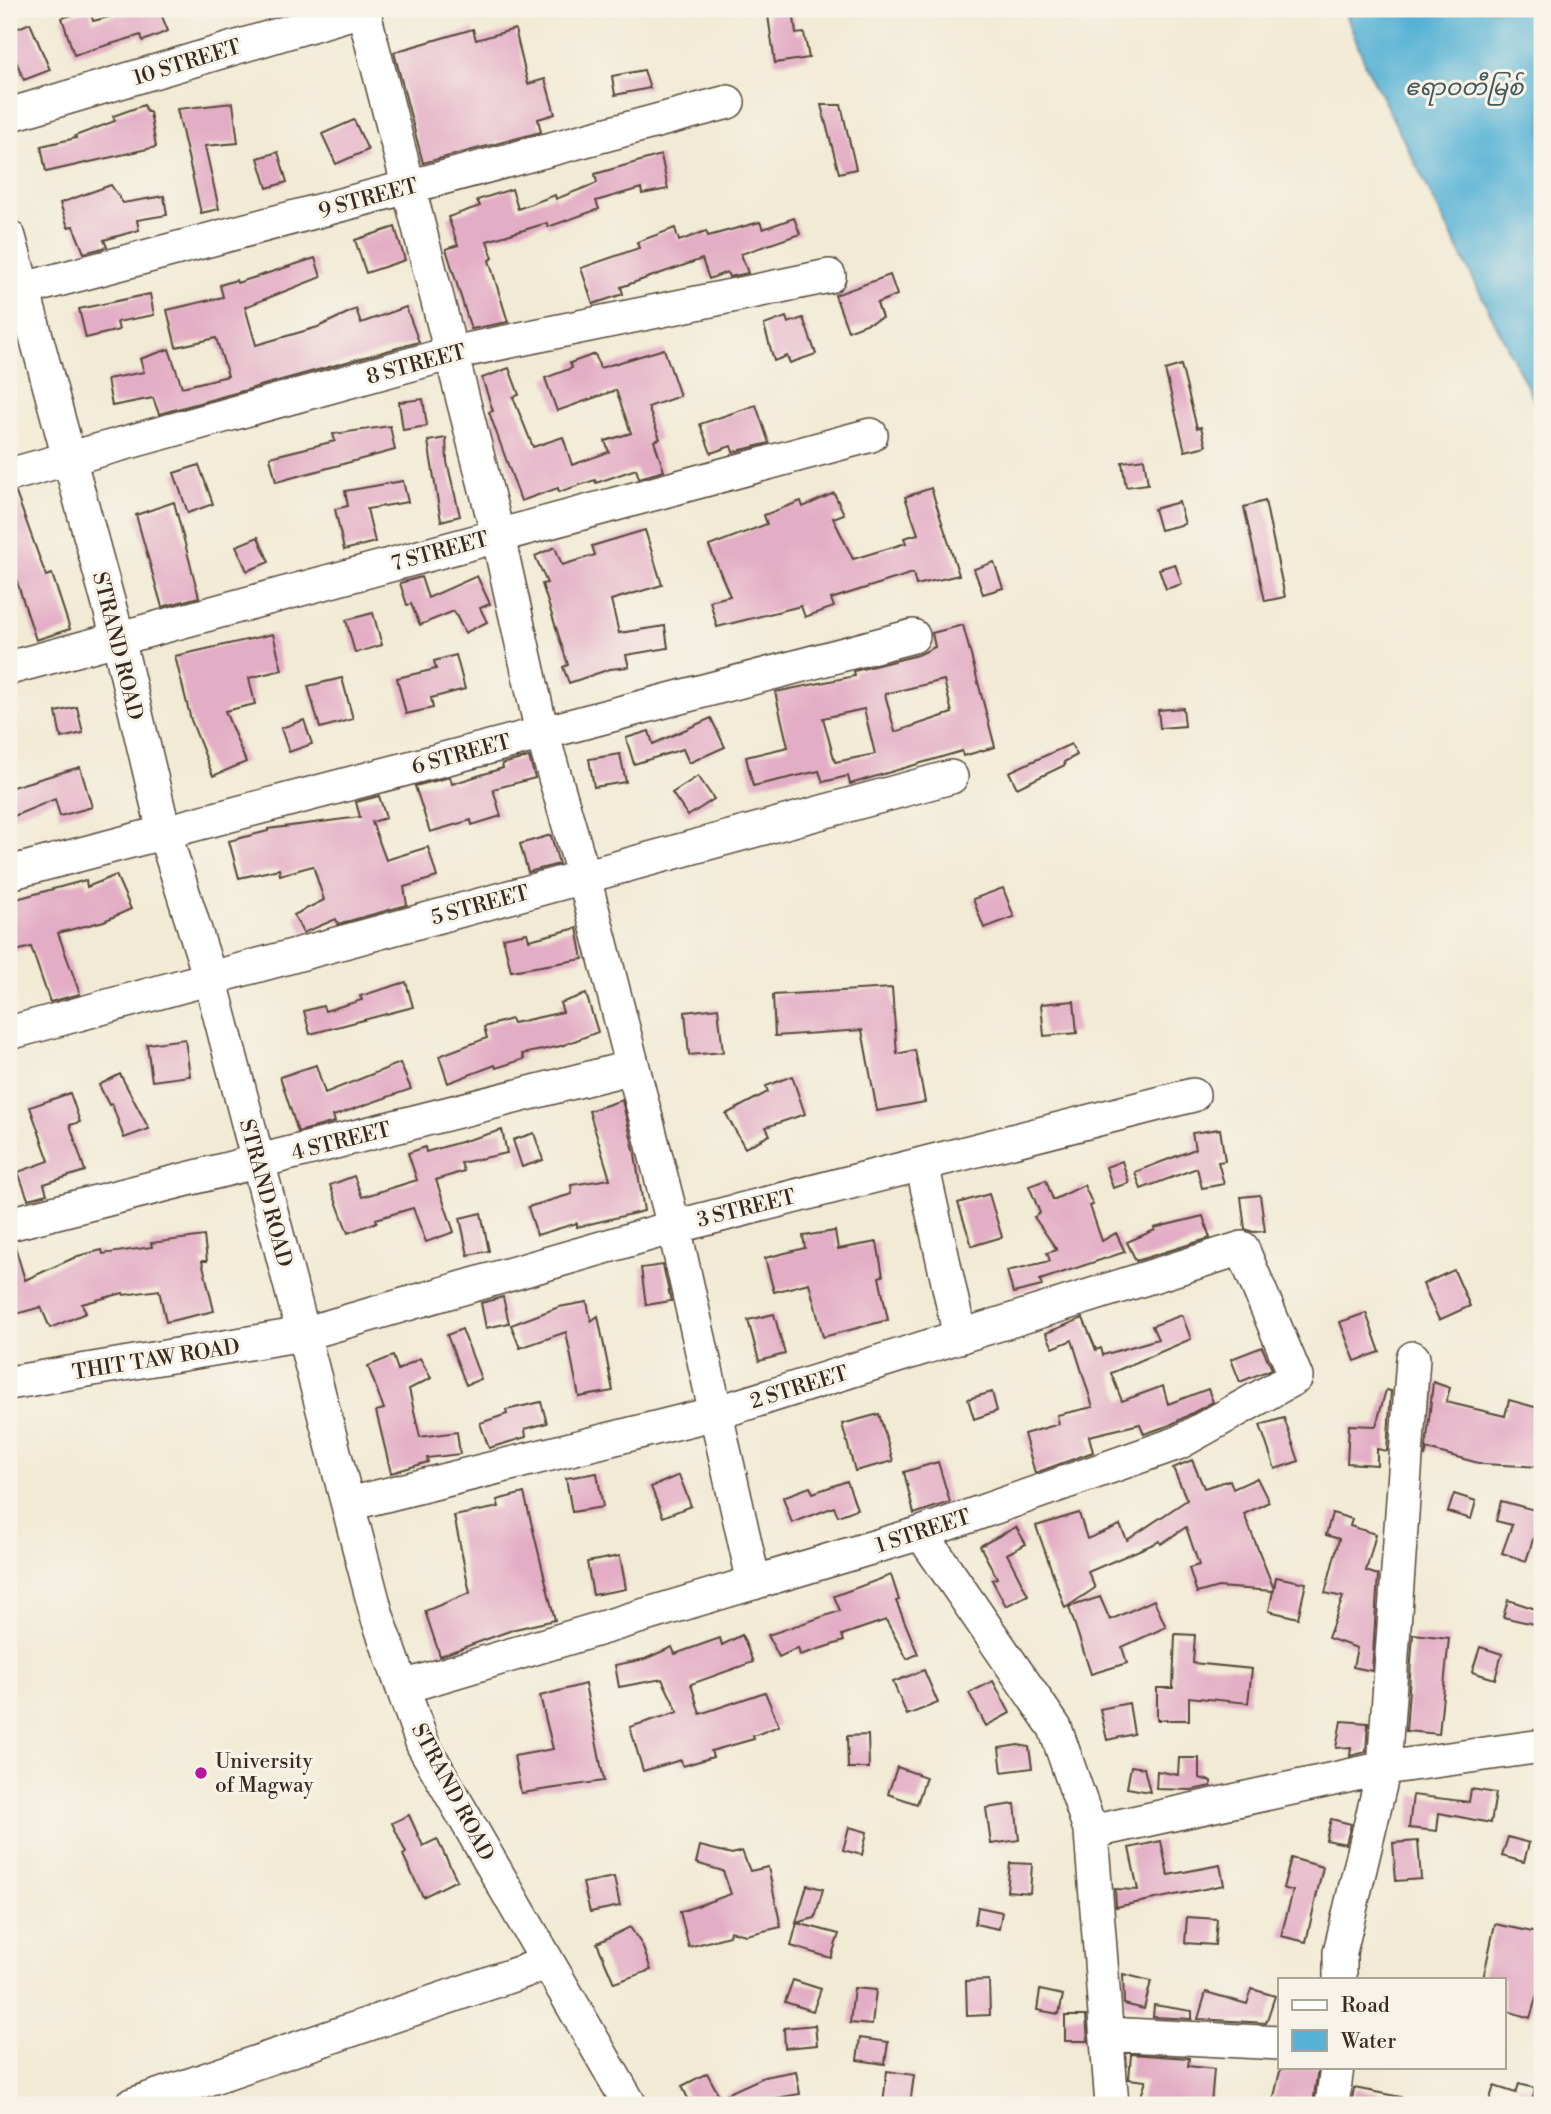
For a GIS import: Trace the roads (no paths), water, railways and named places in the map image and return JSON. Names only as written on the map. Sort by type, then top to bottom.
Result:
[{"type":"street","name":"10 STREET","points":[[9,115],[364,9]]},
{"type":"street","points":[[364,9],[498,536],[542,733],[584,877],[674,1227],[754,1583]]},
{"type":"street","name":"9 STREET","points":[[16,292],[728,102]]},
{"type":"street","name":"STRAND ROAD","points":[[9,237],[16,292],[69,459],[118,638],[164,832],[210,978],[377,1616],[423,1745],[630,2105]]},
{"type":"street","name":"8 STREET","points":[[9,475],[452,353],[828,276]]},
{"type":"street","name":"7 STREET","points":[[9,668],[871,435]]},
{"type":"street","name":"6 STREET","points":[[9,873],[913,636]]},
{"type":"street","name":"5 STREET","points":[[9,1033],[951,777]]},
{"type":"street","name":"4 STREET","points":[[9,1224],[633,1067]]},
{"type":"street","name":"3 STREET","points":[[303,1334],[674,1227],[1193,1095]]},
{"type":"street","points":[[922,1164],[960,1337]]},
{"type":"street","name":"2 STREET","points":[[349,1504],[716,1413],[1242,1248]]},
{"type":"street","name":"1 STREET","points":[[402,1687],[921,1533],[1178,1443],[1296,1377],[1242,1248]]},
{"type":"street","name":"THIT TAW ROAD","points":[[9,1383],[303,1334]]},
{"type":"street","points":[[1340,1978],[1340,1952],[1384,1768],[1413,1358]]},
{"type":"street","points":[[921,1533],[1055,1728],[1091,1832],[1112,2105]]},
{"type":"street","points":[[1091,1832],[1384,1768],[1542,1746]]},
{"type":"street","points":[[131,2105],[548,1964]]},
{"type":"street","points":[[1107,2034],[1278,2043]]},
{"type":"street","points":[[1332,2105],[1337,2068]]},
{"type":"water","name":"ဧရာဝတီမြစ်","points":[[1344,9],[1542,9],[1542,416],[1365,63]]},
{"type":"place","name":"University of Magway","points":[[201,1773]]}]
